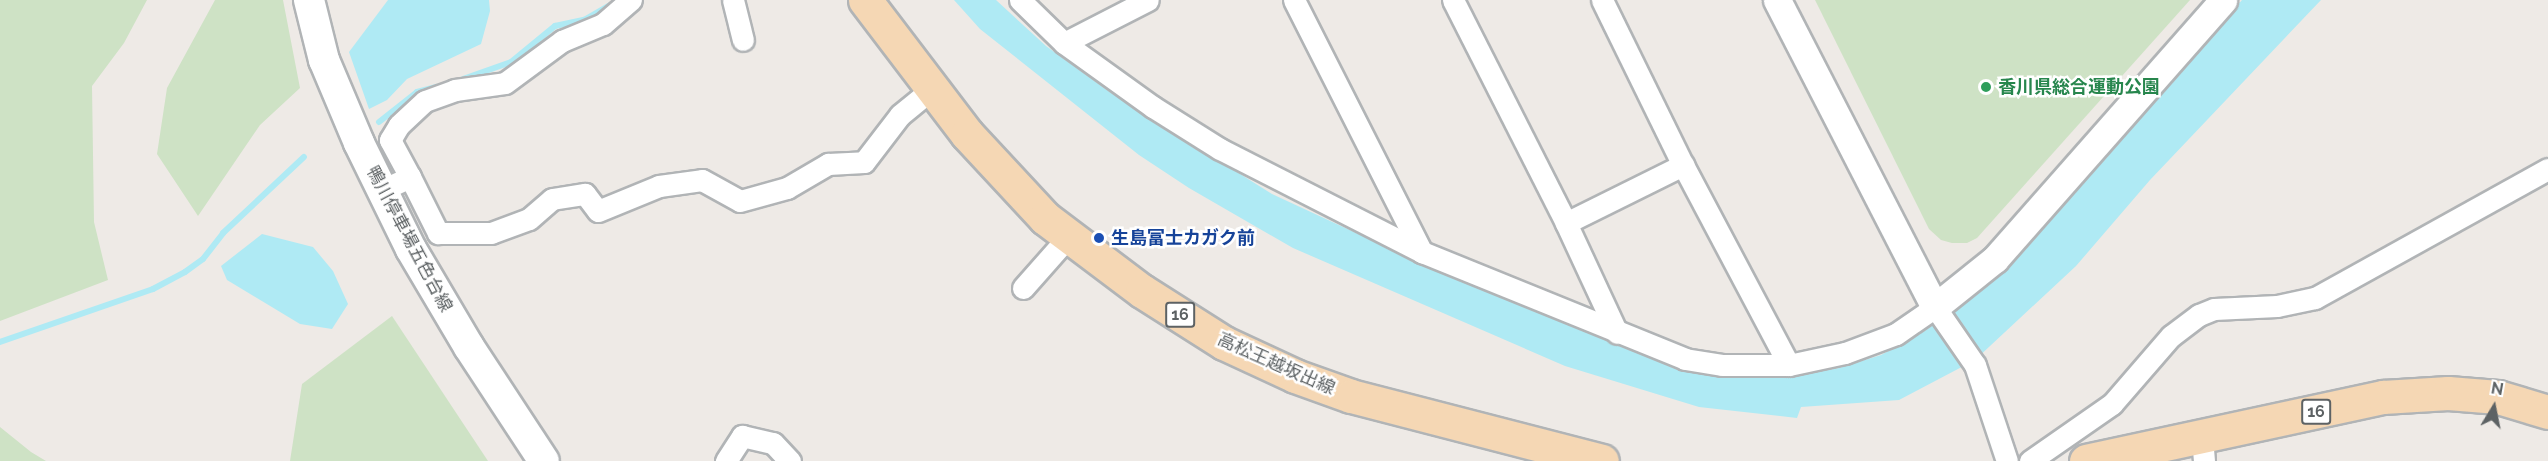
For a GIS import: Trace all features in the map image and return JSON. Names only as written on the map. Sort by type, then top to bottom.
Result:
[{"type":"main road","name":"鴨川停車場五色台線","points":[[309,0],[324,60],[411,249],[463,338],[544,461]]},
{"type":"main road","name":"高松王越坂出線","points":[[865,0],[967,134],[1030,201],[1069,236],[1142,291],[1224,343],[1295,376],[1351,396],[1602,461]]},
{"type":"main road","name":"16","points":[[2086,461],[2203,449],[2384,397],[2448,393],[2498,397],[2548,412]]},
{"type":"street","points":[[631,0],[603,24],[562,41],[505,83],[455,90],[424,101],[399,125],[390,140],[438,233],[491,233],[529,219],[552,199],[585,194],[598,211],[660,186],[702,180],[740,201],[787,188],[828,164],[864,162],[900,116],[933,88]]},
{"type":"street","points":[[734,0],[743,40]]},
{"type":"street","points":[[1020,0],[1064,43],[1153,107],[1220,149],[1422,252],[1685,359],[1722,365],[1789,365],[1845,352],[1896,334],[1939,311],[1995,259],[2223,0]]},
{"type":"street","points":[[1294,0],[1422,252]]},
{"type":"street","points":[[1453,0],[1566,223],[1617,333]]},
{"type":"street","points":[[1602,0],[1683,165],[1789,365]]},
{"type":"street","points":[[1777,0],[1939,311],[1975,365],[2007,461]]},
{"type":"street","points":[[1064,43],[1145,1]]},
{"type":"street","points":[[1566,223],[1683,165]]},
{"type":"street","points":[[2030,461],[2112,404],[2171,336],[2199,315],[2214,309],[2277,306],[2315,298],[2548,169]]},
{"type":"street","points":[[382,190],[410,177]]},
{"type":"street","points":[[1023,288],[1069,236]]},
{"type":"street","points":[[726,461],[742,436],[773,443],[790,461]]},
{"type":"green space","points":[[0,0],[147,0],[124,43],[92,86],[94,222],[108,280],[0,321]]},
{"type":"green space","points":[[215,0],[283,0],[300,88],[260,125],[198,216],[157,154],[167,88]]},
{"type":"green space","name":"香川県総合運動公園","points":[[1815,0],[2190,0],[1977,238],[1967,243],[1952,243],[1941,240],[1929,229]]},
{"type":"green space","points":[[392,316],[488,461],[290,461],[302,384]]},
{"type":"green space","points":[[0,427],[31,452],[46,461],[0,461]]},
{"type":"water","points":[[388,0],[489,0],[490,11],[481,44],[407,79],[387,100],[369,109],[349,52]]},
{"type":"water","points":[[954,0],[996,0],[1046,46],[1111,93],[1272,194],[1382,245],[1635,351],[1695,371],[1735,378],[1787,377],[1839,368],[1881,355],[1920,334],[1960,307],[2029,245],[2242,0],[2321,0],[2150,180],[2076,266],[1975,360],[1899,400],[1801,407],[1797,418],[1699,407],[1565,366],[1293,248],[1189,188],[1139,155],[980,29]]},
{"type":"water","points":[[262,234],[313,247],[333,271],[348,304],[332,329],[300,324],[227,280],[221,266]]},
{"type":"waterway","points":[[463,79],[511,62],[555,26],[584,20],[612,4]]},
{"type":"waterway","points":[[379,122],[417,92],[436,87]]},
{"type":"waterway","points":[[0,342],[153,289],[185,272],[203,259],[223,233],[304,157]]},
{"type":"place","name":"香川県総合運動公園","points":[[1986,87]]},
{"type":"place","name":"生島富士カガク前","points":[[1099,238]]}]
